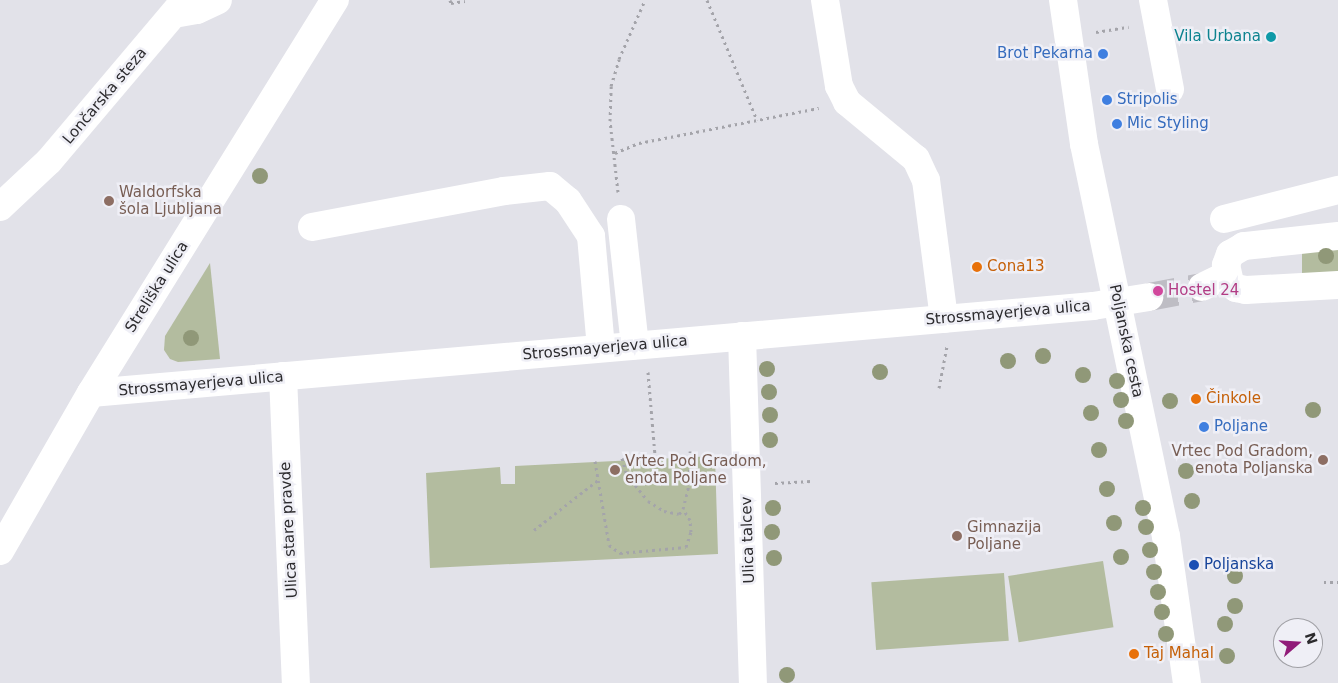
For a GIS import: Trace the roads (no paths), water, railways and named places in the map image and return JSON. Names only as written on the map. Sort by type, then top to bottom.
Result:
[{"type":"street","name":"Lončarska steza","points":[[0,207],[49,161],[180,7],[197,10],[218,0]]},
{"type":"street","name":"Streliška ulica","points":[[0,551],[91,393],[335,0]]},
{"type":"street","points":[[824,0],[839,86],[847,102],[916,159],[926,180],[944,319]]},
{"type":"street","name":"Poljanska cesta","points":[[1063,0],[1084,144],[1166,536],[1187,683]]},
{"type":"street","points":[[1153,0],[1170,89]]},
{"type":"street","points":[[312,227],[504,191],[550,186],[568,201],[591,236],[601,348]]},
{"type":"street","points":[[1224,219],[1338,190]]},
{"type":"street","points":[[621,219],[640,344]]},
{"type":"street","points":[[1338,236],[1244,246],[1230,254],[1226,265],[1227,275],[1236,288],[1246,290],[1338,284]]},
{"type":"street","points":[[592,251],[624,248]]},
{"type":"street","points":[[1202,287],[1227,275]]},
{"type":"street","name":"Strossmayerjeva ulica","points":[[91,393],[944,319],[1118,303],[1149,297]]},
{"type":"street","name":"Ulica talcev","points":[[742,336],[753,683]]},
{"type":"street","name":"Ulica stare pravde","points":[[283,376],[296,683]]},
{"type":"tunnel","points":[[1149,297],[1202,287]]},
{"type":"place","name":"Vila Urbana","points":[[1271,37]]},
{"type":"place","name":"Brot Pekarna","points":[[1103,54]]},
{"type":"place","name":"Stripolis","points":[[1107,100]]},
{"type":"place","name":"Mic Styling","points":[[1117,124]]},
{"type":"place","name":"Waldorfska šola Ljubljana","points":[[109,201]]},
{"type":"place","name":"Cona13","points":[[977,267]]},
{"type":"place","name":"Hostel 24","points":[[1158,291]]},
{"type":"place","name":"Činkole","points":[[1196,399]]},
{"type":"place","name":"Poljane","points":[[1204,427]]},
{"type":"place","name":"Vrtec Pod Gradom, enota Poljanska","points":[[1323,460]]},
{"type":"place","name":"Vrtec Pod Gradom, enota Poljane","points":[[615,470]]},
{"type":"place","name":"Gimnazija Poljane","points":[[957,536]]},
{"type":"place","name":"Poljanska","points":[[1194,565]]},
{"type":"place","name":"Taj Mahal","points":[[1134,654]]}]
